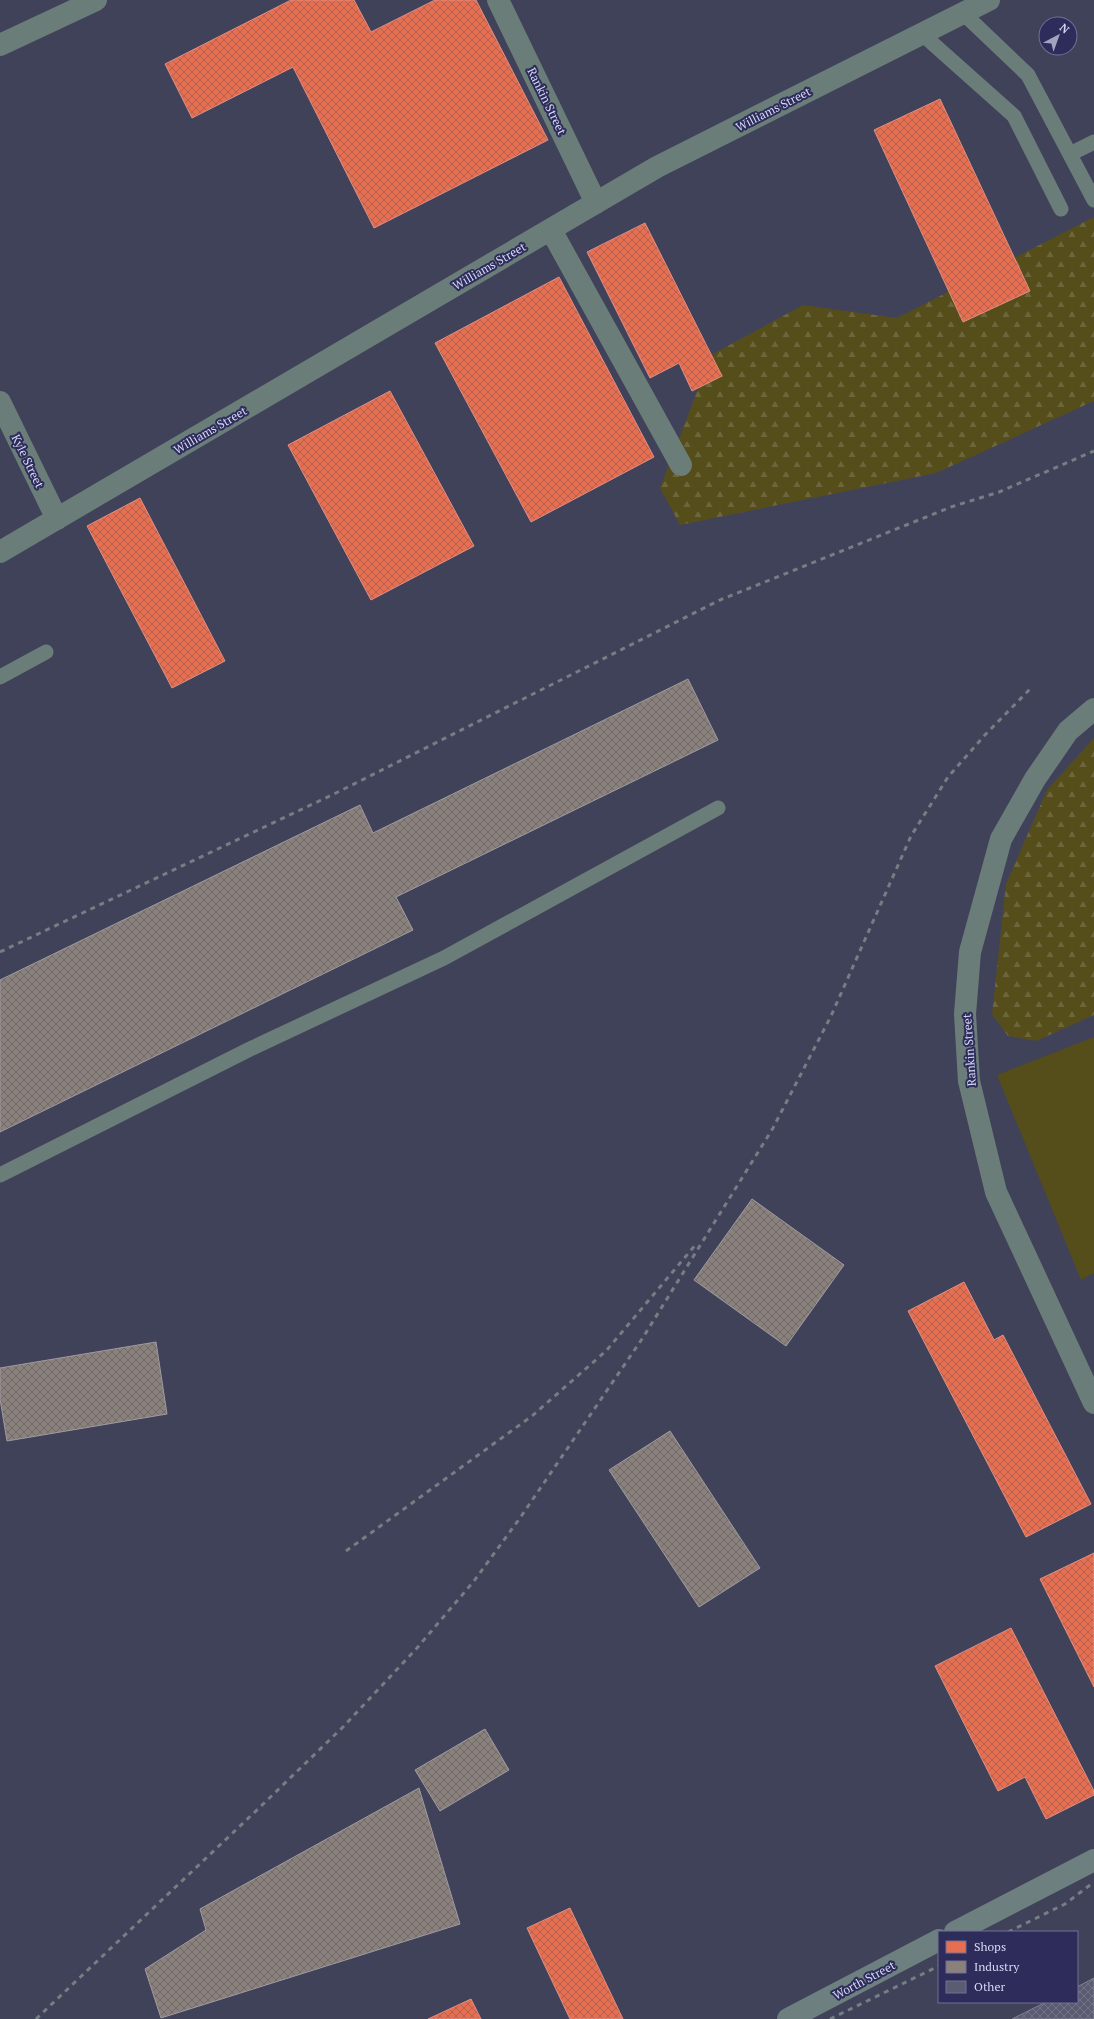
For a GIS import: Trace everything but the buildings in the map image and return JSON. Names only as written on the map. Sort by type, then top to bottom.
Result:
[{"type":"street","points":[[0,45],[96,0]]},
{"type":"street","name":"Rankin Street","points":[[498,0],[596,203]]},
{"type":"street","name":"Williams Street","points":[[0,552],[657,167],[977,5]]},
{"type":"street","points":[[551,230],[681,465]]},
{"type":"street","name":"Kyle Street","points":[[0,402],[57,519]]},
{"type":"street","name":"Rankin Street","points":[[1094,709],[1068,731],[1034,779],[1001,839],[970,952],[965,1014],[969,1082],[996,1192],[1094,1403]]},
{"type":"street","points":[[957,1931],[1094,1860]]},
{"type":"street","name":"Worth Street","points":[[788,2019],[938,1941]]},
{"type":"lane","points":[[977,5],[1028,74],[1094,200]]},
{"type":"lane","points":[[922,34],[1014,116],[1061,209]]},
{"type":"lane","points":[[1070,154],[1094,142]]},
{"type":"lane","points":[[0,677],[46,652]]},
{"type":"lane","points":[[0,1175],[250,1050],[444,958],[718,808]]},
{"type":"green space","points":[[1094,217],[1094,401],[936,473],[680,525],[660,488],[711,355],[803,305],[897,318]]},
{"type":"green space","points":[[1094,738],[1094,1015],[1036,1041],[1008,1036],[992,1014],[1006,884],[1047,790]]},
{"type":"green space","points":[[1094,1037],[1094,1273],[1081,1280],[997,1075]]},
{"type":"railway","points":[[0,952],[334,794],[720,600],[951,507],[999,492],[1094,451]]},
{"type":"railway","points":[[36,2019],[343,1727],[417,1648],[474,1581],[520,1518],[642,1339],[773,1128],[831,1016],[911,836],[948,777],[984,736],[1030,689]]},
{"type":"railway","points":[[346,1551],[532,1416],[606,1351],[697,1243]]},
{"type":"railway","points":[[1010,1931],[1065,1904],[1094,1882]]},
{"type":"railway","points":[[830,2019],[938,1966]]}]
